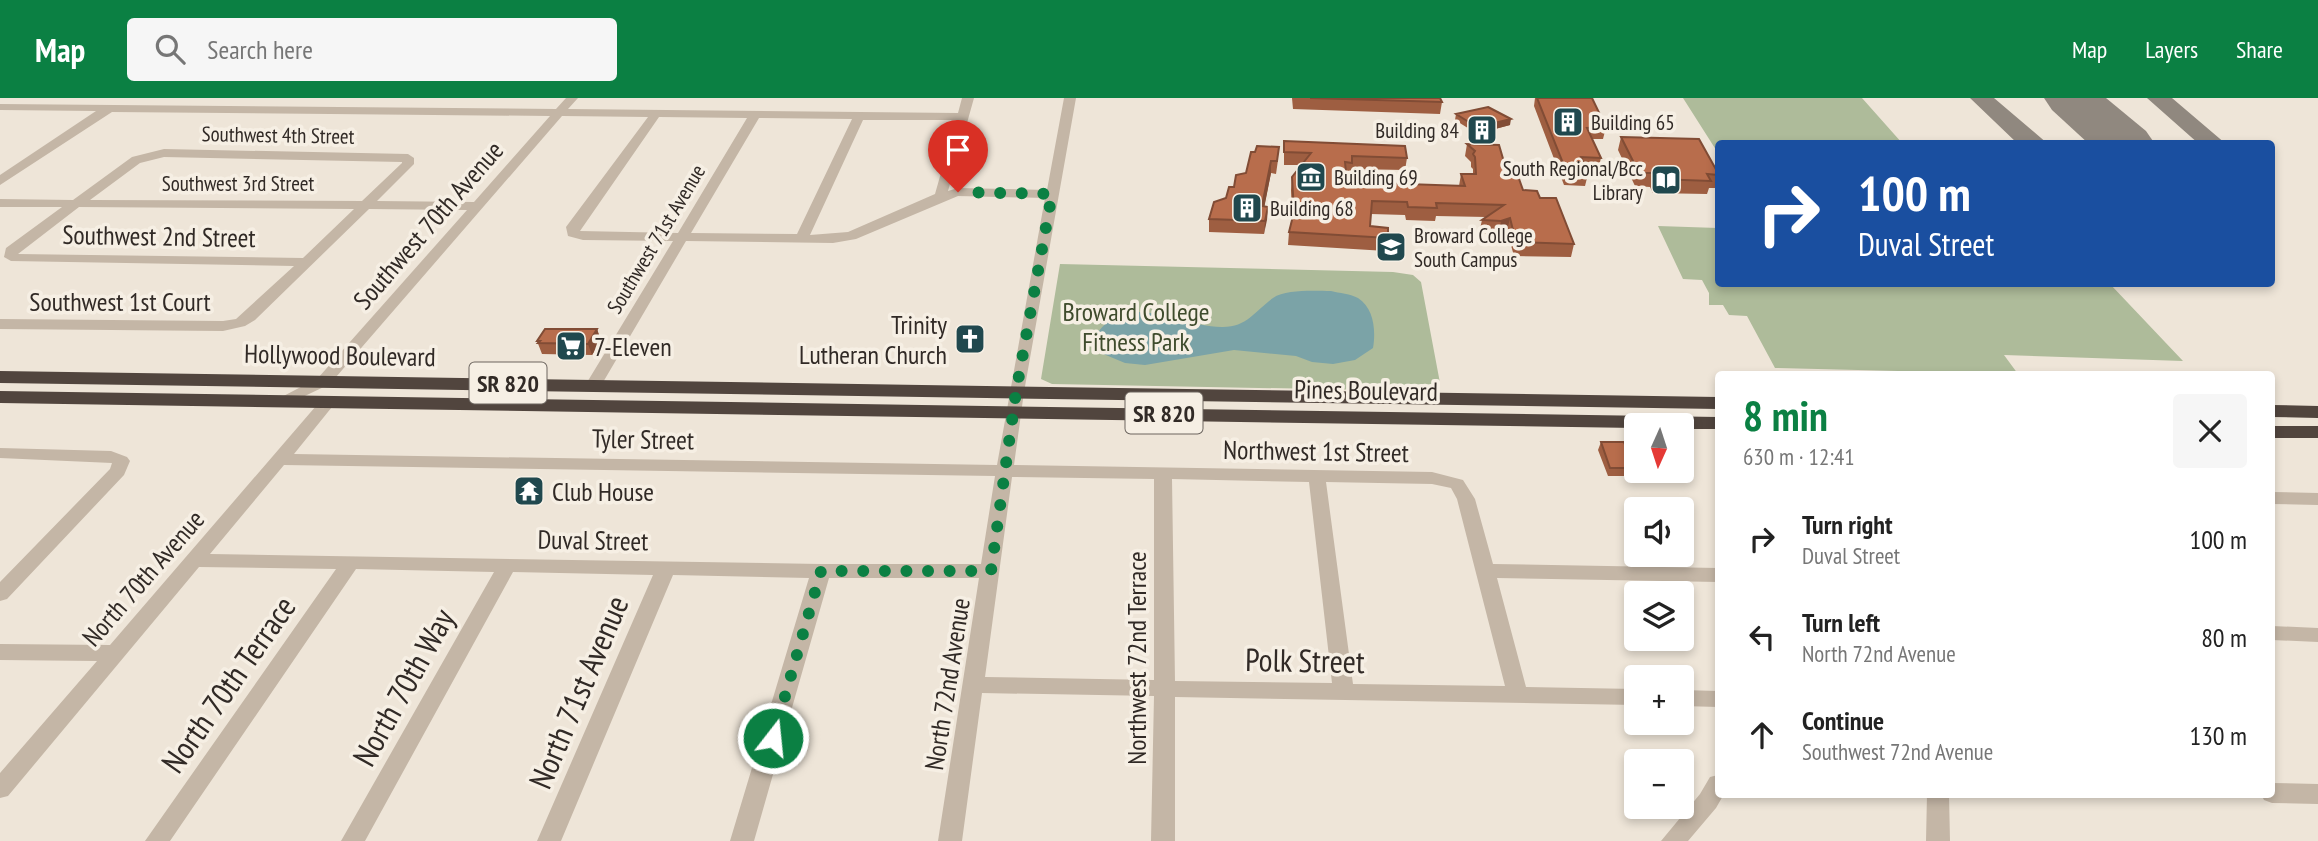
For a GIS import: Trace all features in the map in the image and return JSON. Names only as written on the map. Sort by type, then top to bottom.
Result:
[{"type":"highway","name":"Hollywood Boulevard","points":[[0,377],[680,386],[1015,401]]},
{"type":"highway","points":[[328,402],[345,393],[438,391],[477,383]]},
{"type":"highway","points":[[555,404],[565,398],[653,400],[673,394],[680,386]]},
{"type":"highway","name":"Hollywood Boulevard","points":[[0,397],[555,404],[1015,401]]},
{"type":"highway","name":"Pines Boulevard","points":[[1015,401],[1451,398],[1715,402]]},
{"type":"highway","points":[[1432,418],[1444,411],[1451,398]]},
{"type":"highway","name":"Pines Boulevard","points":[[1015,401],[1432,418],[1715,423]]},
{"type":"highway","points":[[2275,411],[2318,412]]},
{"type":"highway","points":[[2275,432],[2318,432]]},
{"type":"street","points":[[0,181],[124,98]]},
{"type":"street","points":[[206,109],[222,98]]},
{"type":"street","points":[[461,112],[475,98]]},
{"type":"street","name":"Southwest 70th Avenue","points":[[282,401],[324,381],[572,98]]},
{"type":"street","points":[[942,196],[941,191],[968,98]]},
{"type":"street","name":"North 72nd Avenue","points":[[950,841],[1015,401],[1070,98]]},
{"type":"street","points":[[0,107],[961,117]]},
{"type":"street","points":[[656,114],[573,227],[573,233],[583,236],[851,236],[942,196],[958,192],[1052,194]]},
{"type":"street","name":"Southwest 71st Avenue","points":[[594,384],[755,116]]},
{"type":"street","points":[[802,238],[859,116]]},
{"type":"street","name":"Southwest 4th Street","points":[[78,203],[136,160],[164,153],[408,158],[408,164],[366,205]]},
{"type":"street","name":"Southwest 3rd Street","points":[[0,203],[476,206]]},
{"type":"street","name":"Southwest 2nd Street","points":[[78,203],[11,251],[11,257],[21,260],[306,262]]},
{"type":"street","points":[[306,262],[366,205]]},
{"type":"street","name":"Southwest 1st Court","points":[[0,324],[223,326],[240,323],[250,317],[306,262]]},
{"type":"street","name":"North 70th Avenue","points":[[0,789],[328,402]]},
{"type":"street","points":[[0,453],[111,456],[121,461],[118,471],[0,594]]},
{"type":"street","name":"Tyler Street","points":[[279,459],[1005,471]]},
{"type":"street","name":"Northwest 1st Street","points":[[1005,471],[1432,478],[1457,484],[1466,499],[1487,571]]},
{"type":"street","name":"Northwest 72nd Terrace","points":[[1163,475],[1163,841]]},
{"type":"street","points":[[1317,477],[1345,692]]},
{"type":"street","points":[[2275,498],[2318,499]]},
{"type":"street","name":"Duval Street","points":[[193,561],[821,571],[991,571]]},
{"type":"street","name":"North 70th Terrace","points":[[158,841],[351,562]]},
{"type":"street","name":"North 70th Way","points":[[353,841],[508,564]]},
{"type":"street","name":"North 71st Avenue","points":[[549,841],[666,568]]},
{"type":"street","points":[[742,841],[821,571]]},
{"type":"street","points":[[1518,695],[1487,571],[1715,575]]},
{"type":"street","points":[[2275,633],[2314,639]]},
{"type":"street","points":[[0,652],[114,653]]},
{"type":"street","name":"Polk Street","points":[[973,685],[1624,697]]},
{"type":"street","points":[[1694,698],[1715,699]]},
{"type":"street","points":[[1673,841],[1715,789]]},
{"type":"street","points":[[2275,793],[2318,794]]},
{"type":"street","points":[[1938,798],[1938,841]]},
{"type":"green space","points":[[1683,98],[1862,98],[1899,140],[1715,140],[1715,148]]},
{"type":"green space","points":[[1658,226],[1715,228],[1715,287],[2113,287],[2183,361],[2004,355],[2016,371],[1775,368],[1747,316],[1729,315],[1723,305],[1709,305],[1709,293],[1702,280],[1683,279]]},
{"type":"green space","name":"Broward College Fitness Park","points":[[1060,264],[1393,272],[1413,275],[1421,282],[1440,383],[1422,391],[1052,384],[1041,379]]},
{"type":"water","points":[[1331,291],[1358,298],[1371,314],[1374,327],[1373,348],[1355,360],[1333,364],[1312,362],[1296,356],[1234,350],[1145,365],[1125,363],[1101,353],[1095,337],[1108,322],[1122,314],[1154,314],[1206,326],[1223,327],[1245,321],[1273,298],[1285,293]]},
{"type":"building","points":[[1310,98],[1440,98],[1442,102]]},
{"type":"building","points":[[1537,98],[1592,98],[1606,127],[1587,128],[1601,158],[1581,157],[1588,174],[1567,173]]},
{"type":"building","points":[[1488,107],[1511,119],[1480,129],[1456,114]]},
{"type":"building","points":[[1621,137],[1699,139],[1715,168],[1715,175],[1707,174],[1711,181],[1656,179],[1653,173],[1639,173]]},
{"type":"building","points":[[1284,141],[1405,146],[1407,158],[1352,156],[1352,163],[1345,162],[1347,182],[1465,186],[1461,174],[1476,174],[1473,154],[1475,151],[1467,144],[1499,145],[1504,162],[1513,162],[1523,190],[1537,191],[1540,198],[1556,198],[1574,244],[1516,242],[1510,218],[1501,221],[1482,220],[1504,205],[1436,203],[1437,208],[1408,207],[1407,202],[1372,201],[1370,226],[1388,228],[1388,238],[1289,232],[1294,212],[1292,177],[1311,153],[1284,152]]},
{"type":"building","points":[[1257,146],[1279,147],[1277,161],[1271,161],[1262,206],[1268,207],[1265,221],[1209,219],[1214,202],[1226,198],[1229,187],[1234,187],[1236,175],[1246,173],[1251,152],[1255,152]]},
{"type":"building","points":[[545,329],[597,329],[588,344],[538,343]]},
{"type":"building","points":[[1601,442],[1624,442],[1624,468],[1610,468]]},
{"type":"taxiway","points":[[1981,98],[2019,134],[2029,140]]},
{"type":"taxiway","points":[[2158,98],[2209,140]]},
{"type":"runway","points":[[2072,98],[2120,140]]},
{"type":"place","name":"Building 65","points":[[1568,122]]},
{"type":"place","name":"Building 84","points":[[1482,130]]},
{"type":"place","name":"Building 69","points":[[1311,177]]},
{"type":"place","name":"South Regional/Bcc Library","points":[[1666,180]]},
{"type":"place","name":"Building 68","points":[[1247,208]]},
{"type":"place","name":"Broward College South Campus","points":[[1391,247]]},
{"type":"place","name":"Trinity Lutheran Church","points":[[970,339]]},
{"type":"place","name":"7-Eleven","points":[[571,346]]},
{"type":"place","name":"Club House","points":[[529,491]]},
{"type":"route","points":[[773,738],[821,571],[991,571],[1016,392],[1052,194],[958,192]]}]
